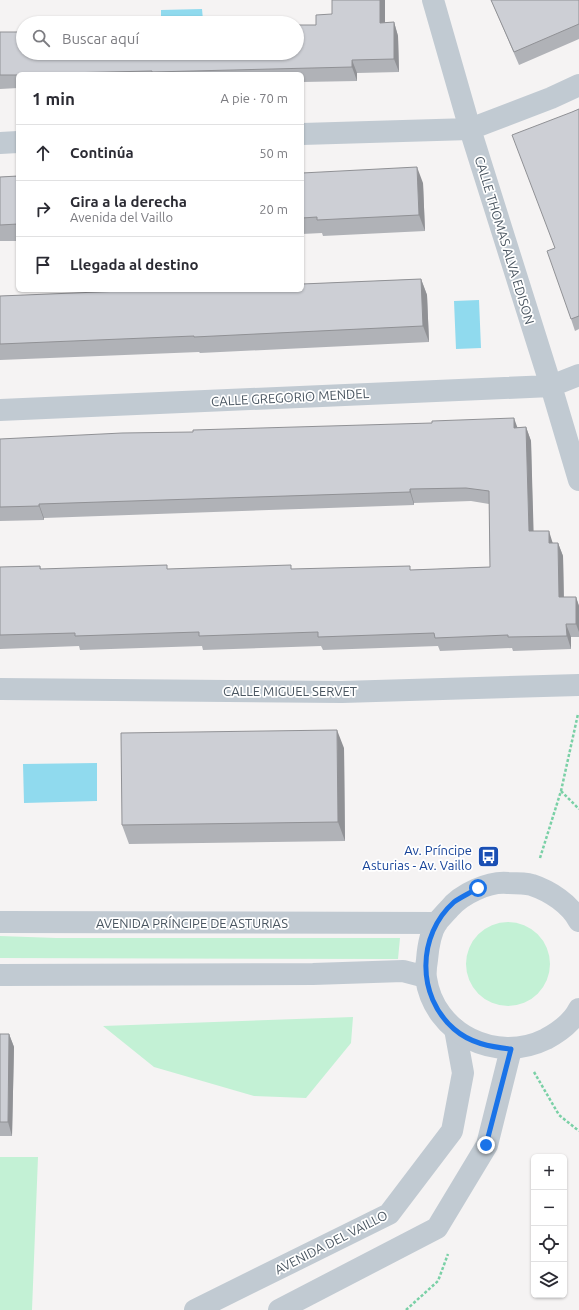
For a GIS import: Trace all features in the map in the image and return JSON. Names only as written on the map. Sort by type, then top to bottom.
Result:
[{"type":"street","name":"CALLE THOMAS ALVA EDISON","points":[[433,0],[470,130],[551,386],[579,480]]},
{"type":"street","points":[[304,134],[470,130],[579,86]]},
{"type":"street","points":[[0,143],[16,142]]},
{"type":"street","name":"CALLE GREGORIO MENDEL","points":[[0,410],[551,386],[579,375]]},
{"type":"street","name":"CALLE MIGUEL SERVET","points":[[0,689],[342,692],[579,685]]},
{"type":"street","points":[[579,921],[576,915],[556,897],[531,885],[504,882],[478,888],[454,902],[437,923],[428,946],[426,977],[430,992],[440,1013],[454,1029],[473,1041],[492,1047],[511,1049],[536,1044],[559,1033],[579,1009]]},
{"type":"street","name":"AVENIDA PRÍNCIPE DE ASTURIAS","points":[[0,922],[437,923]]},
{"type":"street","points":[[0,975],[313,974],[403,971],[426,977]]},
{"type":"street","name":"AVENIDA DEL VAILLO","points":[[195,1310],[389,1214],[452,1131],[463,1073],[454,1029]]},
{"type":"street","points":[[279,1310],[437,1228],[486,1145],[511,1049]]},
{"type":"path","points":[[539,862],[561,791],[579,709]]},
{"type":"path","points":[[561,791],[579,809]]},
{"type":"path","points":[[406,1310],[438,1281],[448,1254]]},
{"type":"green space","points":[[508,922],[524,925],[538,934],[547,948],[550,964],[547,980],[538,994],[524,1003],[508,1006],[492,1003],[478,994],[469,980],[466,964],[469,948],[478,934],[492,925]]},
{"type":"green space","points":[[0,936],[56,938],[400,938],[398,959],[0,958]]},
{"type":"green space","points":[[353,1017],[351,1043],[306,1098],[254,1096],[154,1067],[103,1026]]},
{"type":"green space","points":[[0,1157],[38,1157],[32,1310],[0,1310]]},
{"type":"water","points":[[202,9],[203,16],[161,16],[161,10]]},
{"type":"water","points":[[479,300],[481,348],[456,349],[454,301]]},
{"type":"water","points":[[97,763],[97,801],[24,803],[23,764]]},
{"type":"building","points":[[332,0],[380,0],[380,23],[394,22],[394,59],[352,60],[352,67],[152,72],[16,72],[16,75],[0,75],[0,32],[16,32],[16,60],[304,60],[304,25],[316,25],[316,15],[332,14]]},
{"type":"building","points":[[491,0],[579,0],[579,24],[514,52]]},
{"type":"building","points":[[579,109],[579,316],[571,319],[547,251],[555,248],[512,135]]},
{"type":"building","points":[[417,167],[419,215],[317,220],[317,217],[304,218],[304,173]]},
{"type":"building","points":[[16,176],[16,224],[0,225],[0,177]]},
{"type":"building","points":[[421,279],[423,326],[194,337],[0,344],[0,296],[98,292],[304,292],[304,284]]},
{"type":"building","points":[[514,418],[514,428],[526,427],[529,531],[549,531],[549,543],[558,543],[559,597],[576,597],[576,624],[566,624],[567,636],[508,637],[508,635],[435,638],[434,633],[318,637],[318,632],[199,636],[199,632],[75,636],[75,633],[0,635],[0,567],[40,566],[40,569],[167,565],[167,569],[291,565],[291,569],[410,566],[410,570],[490,567],[489,491],[466,488],[410,489],[410,492],[39,504],[39,506],[0,507],[0,439],[122,433],[193,432],[193,430],[432,423],[432,421]]},
{"type":"building","points":[[337,730],[338,822],[122,825],[121,733]]},
{"type":"building","points":[[0,1034],[9,1034],[8,1122],[0,1122]]},
{"type":"place","name":"Av. Príncipe Asturias - Av. Vaillo","points":[[488,857]]},
{"type":"route","points":[[478,888],[454,902],[437,923],[428,946],[426,977],[430,992],[440,1013],[454,1029],[473,1041],[492,1047],[511,1049],[486,1145]]}]
